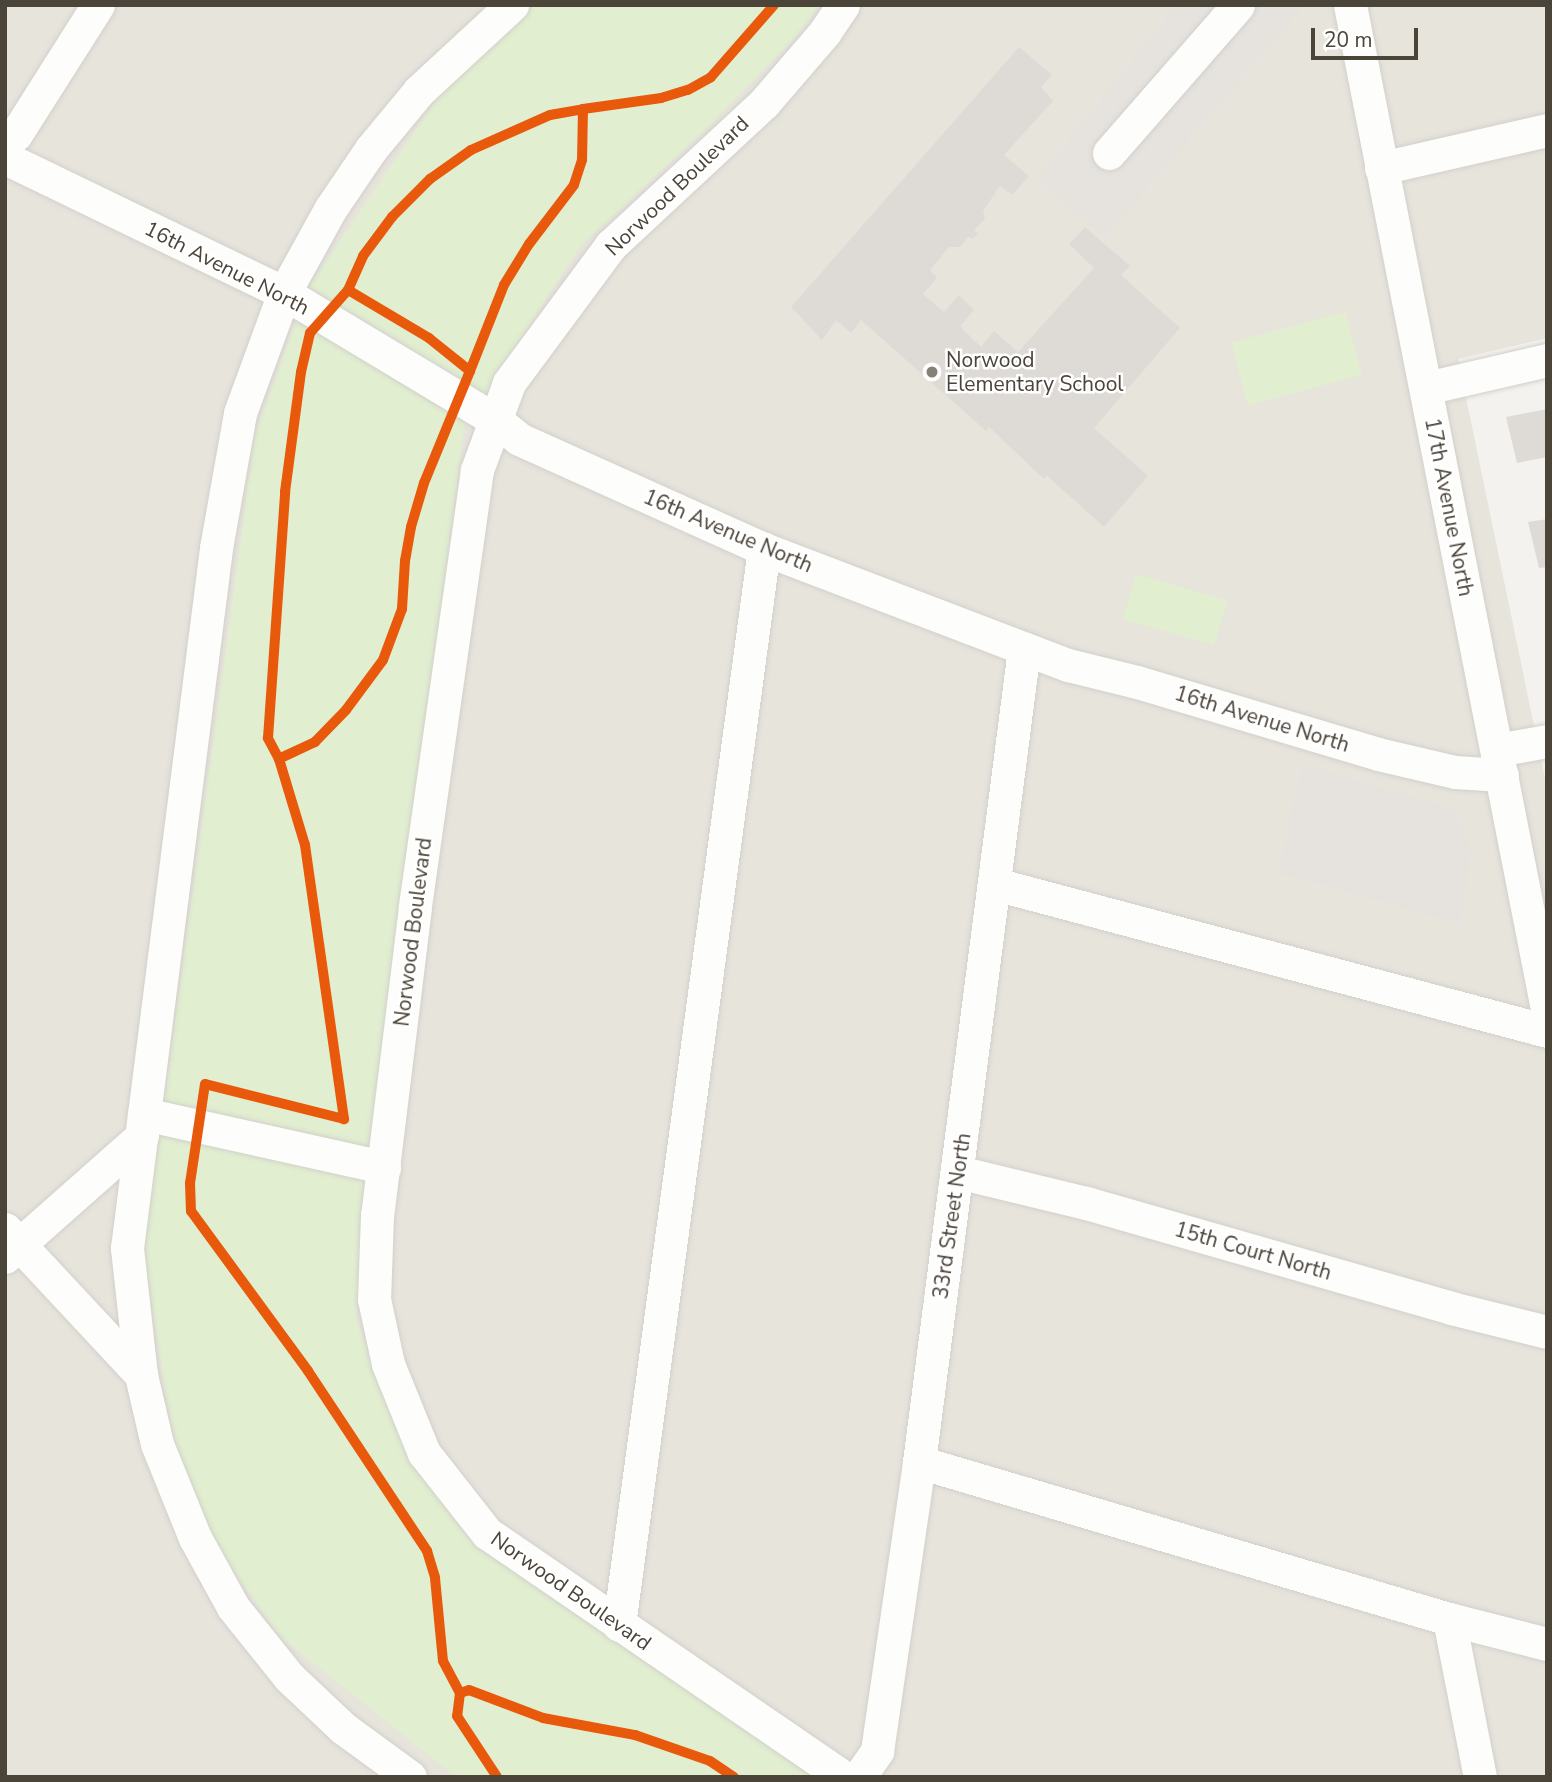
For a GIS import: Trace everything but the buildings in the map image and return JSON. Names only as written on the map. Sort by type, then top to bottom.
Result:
[{"type":"street","points":[[5,143],[16,134],[98,5]]},
{"type":"street","points":[[410,1777],[343,1728],[289,1677],[233,1607],[195,1538],[157,1444],[141,1375],[127,1248],[216,548],[240,413],[284,293],[331,208],[371,149],[419,91],[512,5]]},
{"type":"street","name":"Norwood Boulevard","points":[[843,5],[825,32],[764,103],[611,244],[509,383],[477,470],[415,907],[377,1215],[374,1299],[388,1364],[424,1453],[486,1533],[843,1777]]},
{"type":"street","points":[[1109,153],[1238,5]]},
{"type":"street","name":"17th Avenue North","points":[[1350,5],[1547,1010]]},
{"type":"street","points":[[1381,168],[1547,130]]},
{"type":"street","name":"16th Avenue North","points":[[5,158],[284,293],[497,421],[519,439],[764,549],[1024,649],[1068,665],[1137,682],[1378,754],[1455,772],[1499,762],[1547,741]]},
{"type":"street","points":[[1426,388],[1547,360]]},
{"type":"street","points":[[619,1625],[764,549]]},
{"type":"street","name":"33rd Street North","points":[[859,1777],[877,1751],[958,1172],[1024,649]]},
{"type":"street","points":[[995,884],[1547,1031]]},
{"type":"street","points":[[143,1125],[384,1167]]},
{"type":"street","points":[[141,1375],[10,1243],[143,1125]]},
{"type":"street","name":"15th Court North","points":[[958,1172],[1086,1203],[1451,1308],[1547,1332]]},
{"type":"street","points":[[919,1462],[1449,1619],[1547,1644]]},
{"type":"street","points":[[1449,1619],[1480,1777]]},
{"type":"shaded area","points":[[5,5],[1547,5],[1547,338],[1458,359],[1547,788],[1547,1777],[5,1777]]},
{"type":"shaded area","points":[[1176,5],[1305,5],[1105,237],[1036,180]]},
{"type":"shaded area","points":[[1302,764],[1453,809],[1471,847],[1461,924],[1278,873]]},
{"type":"green space","points":[[535,5],[819,5],[799,33],[703,132],[581,245],[464,427],[355,1315],[413,1462],[841,1777],[456,1777],[281,1637],[222,1555],[177,1456],[163,1377],[144,1250],[255,434],[308,288],[443,90]]},
{"type":"green space","points":[[1345,312],[1362,375],[1248,405],[1231,343]]},
{"type":"green space","points":[[1136,574],[1227,600],[1214,645],[1123,619]]},
{"type":"cycle path","points":[[583,109],[582,160],[574,185],[529,244],[504,285],[470,371],[429,338],[348,290],[363,256],[392,217],[430,179],[471,150],[550,115],[583,109],[661,98],[688,90],[711,77],[774,5]]},
{"type":"cycle path","points":[[279,759],[268,738],[285,492],[301,372],[310,333],[348,290]]},
{"type":"cycle path","points":[[470,371],[424,483],[411,527],[405,561],[402,609],[383,660],[346,710],[315,742],[279,759],[305,845],[344,1119],[205,1084],[190,1183],[191,1211],[308,1371],[427,1551],[435,1578],[443,1661],[460,1693],[457,1716],[497,1777]]},
{"type":"cycle path","points":[[460,1693],[469,1690],[543,1718],[635,1735],[710,1761],[734,1777]]},
{"type":"place","name":"Norwood Elementary School","points":[[932,372]]}]
